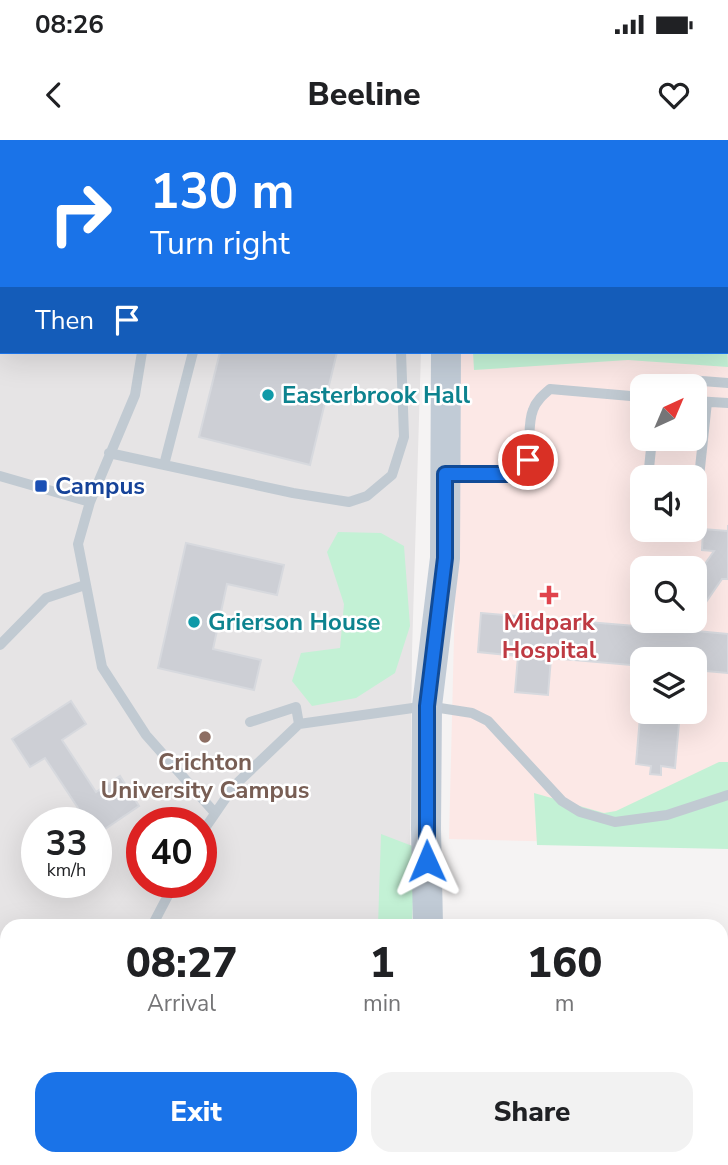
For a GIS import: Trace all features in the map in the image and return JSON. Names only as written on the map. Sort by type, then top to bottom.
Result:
[{"type":"street","points":[[428,919],[427,706],[445,558],[446,354]]},
{"type":"lane","points":[[142,354],[135,395],[90,502],[78,544],[102,667],[146,735],[210,807]]},
{"type":"lane","points":[[164,466],[192,354]]},
{"type":"lane","points":[[109,453],[293,493],[349,502],[367,496],[392,475],[404,437],[401,354]]},
{"type":"lane","points":[[707,381],[728,383]]},
{"type":"lane","points":[[445,474],[510,474],[519,471],[528,460],[532,412],[539,398],[550,389],[630,396]]},
{"type":"lane","points":[[707,402],[728,403]]},
{"type":"lane","points":[[0,476],[90,502]]},
{"type":"lane","points":[[0,645],[46,598],[85,584]]},
{"type":"lane","points":[[217,810],[234,786],[299,724],[427,706],[472,713],[488,721],[562,801],[580,812],[615,822],[667,815],[728,795]]},
{"type":"lane","points":[[250,722],[296,707],[299,724]]},
{"type":"lane","points":[[156,919],[167,898]]},
{"type":"shaded area","name":"Crichton University Campus","points":[[0,354],[421,354],[412,652],[409,919],[0,919]]},
{"type":"shaded area","name":"Midpark Hospital","points":[[461,354],[728,356],[728,846],[449,839]]},
{"type":"green space","points":[[473,354],[728,354],[728,367],[628,360],[474,370]]},
{"type":"green space","points":[[338,532],[381,533],[404,546],[410,626],[395,673],[356,698],[312,706],[292,681],[301,653],[340,648],[344,604],[327,552]]},
{"type":"green space","points":[[719,762],[728,762],[728,849],[537,845],[534,793],[604,813],[616,811]]},
{"type":"green space","points":[[381,834],[415,847],[412,919],[378,919]]},
{"type":"building","name":"Easterbrook Hall","points":[[220,354],[337,354],[310,465],[199,437]]},
{"type":"building","points":[[707,529],[728,531],[728,579],[722,579],[707,601],[707,561],[714,551],[702,550],[702,542],[707,542]]},
{"type":"building","name":"Grierson House","points":[[186,543],[284,565],[277,595],[227,584],[213,649],[261,660],[254,690],[158,668]]},
{"type":"building","points":[[481,613],[630,626],[630,633],[728,634],[728,673],[707,671],[707,647],[630,647],[630,665],[551,658],[548,695],[515,692],[518,656],[478,652]]},
{"type":"building","points":[[71,701],[86,724],[62,740],[96,792],[120,776],[139,806],[126,807],[126,815],[112,824],[112,807],[77,807],[45,758],[30,767],[12,739]]},
{"type":"building","points":[[639,724],[679,724],[675,768],[661,766],[661,775],[650,774],[651,766],[636,764]]},
{"type":"place","name":"Easterbrook Hall","points":[[268,395]]},
{"type":"place","name":"Campus","points":[[41,486]]},
{"type":"place","name":"Midpark Hospital","points":[[549,595]]},
{"type":"place","name":"Grierson House","points":[[194,622]]},
{"type":"place","name":"Crichton University Campus","points":[[205,737]]},
{"type":"route","points":[[427,861],[427,706],[445,558],[445,474],[510,474],[519,471],[528,460]]}]
